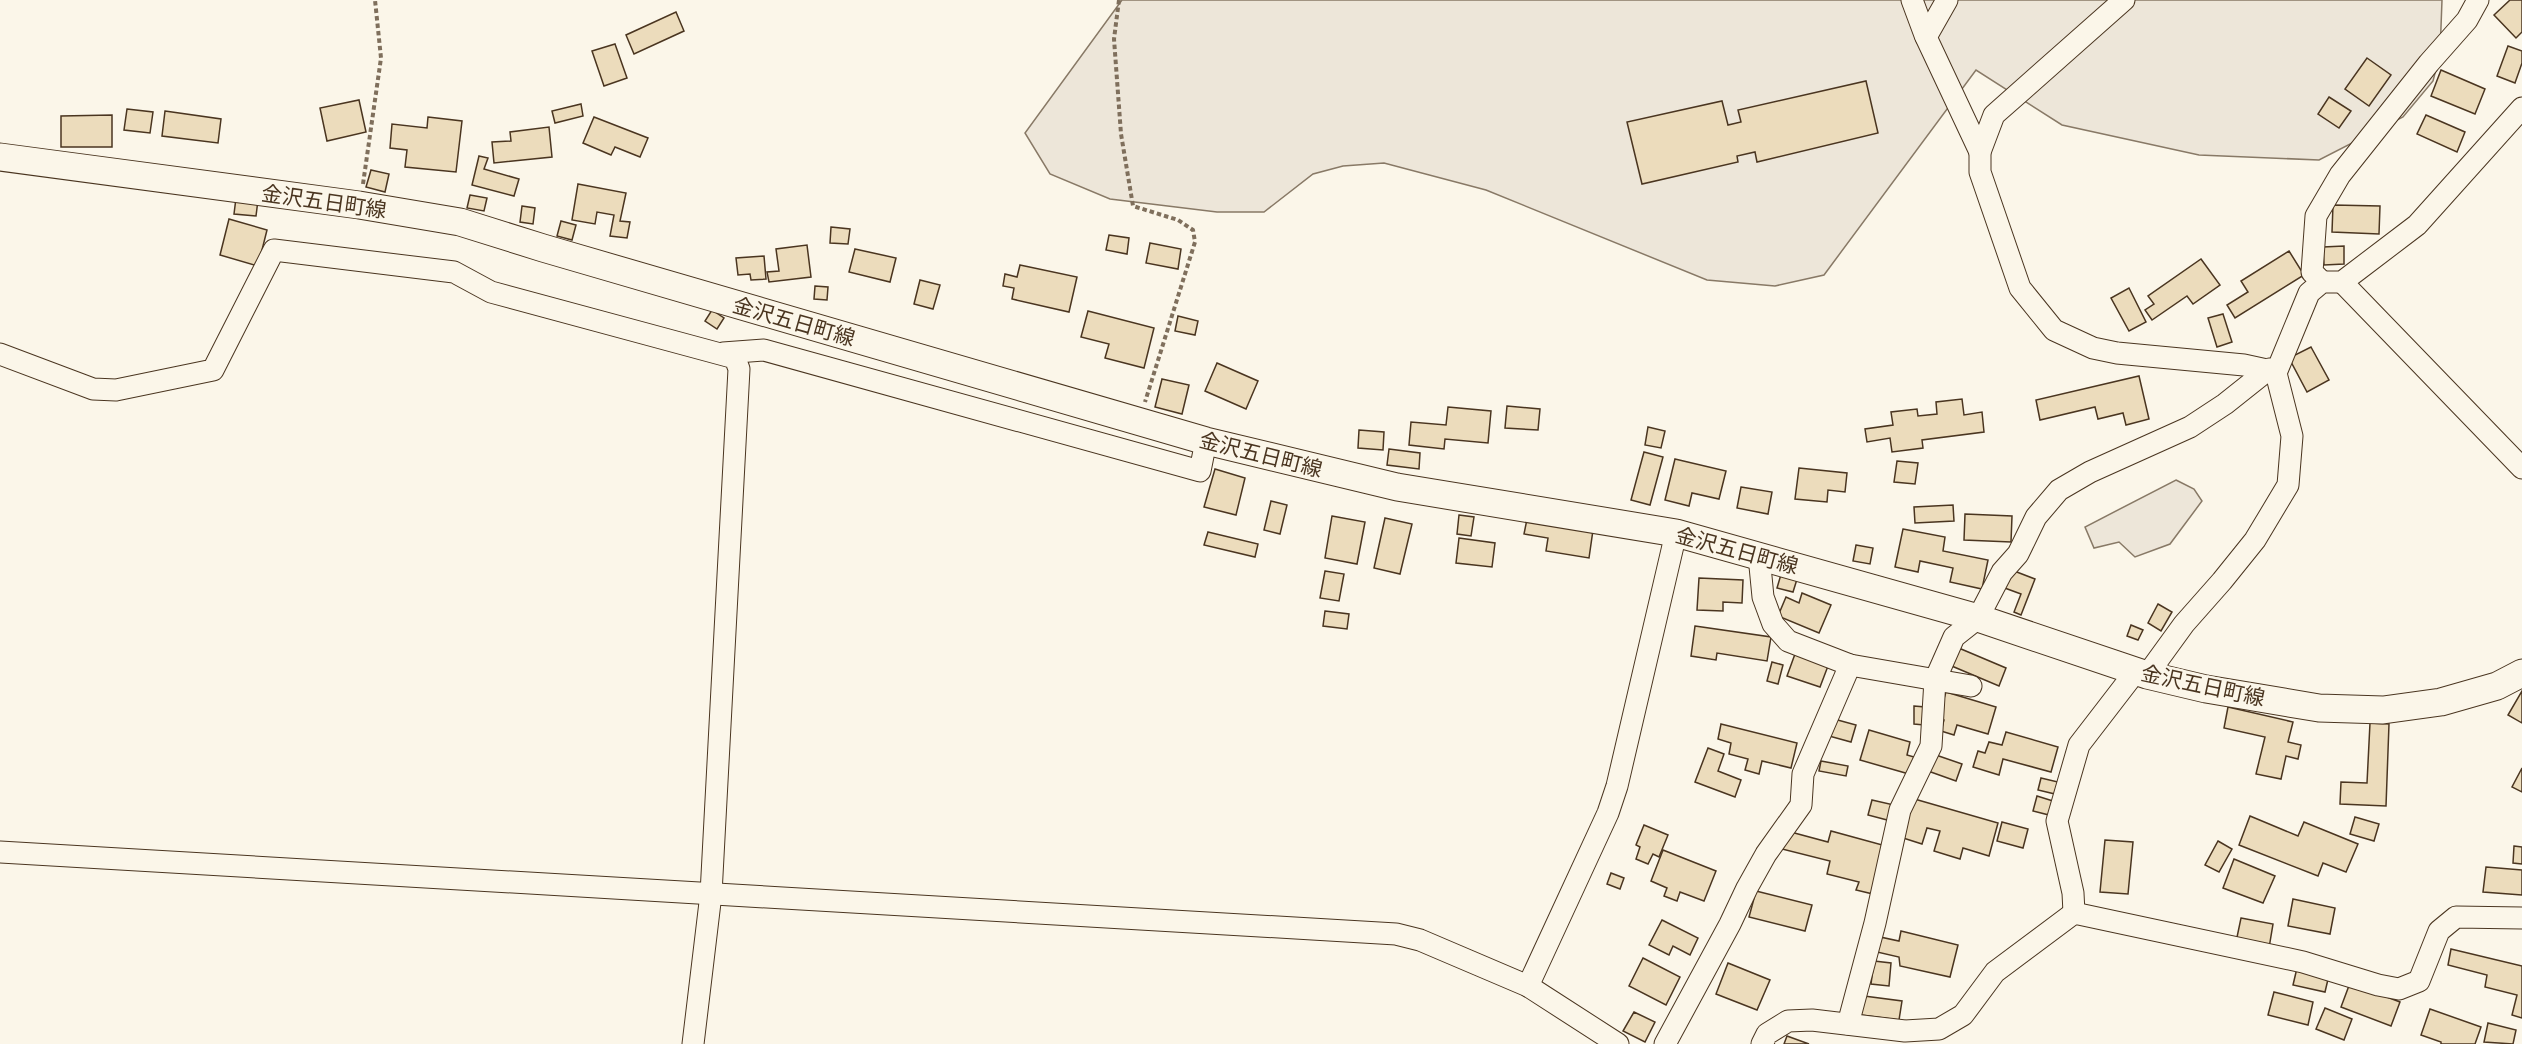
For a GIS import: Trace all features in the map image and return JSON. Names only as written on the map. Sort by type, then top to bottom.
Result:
[{"type":"main road","name":"金沢五日町線","points":[[0,157],[359,205],[460,222],[1206,441],[1397,487],[1676,533],[1978,618],[2141,673],[2206,689],[2319,708],[2383,710],[2441,702],[2497,686],[2522,673]]},
{"type":"street","points":[[1912,0],[1926,37],[1980,152]]},
{"type":"street","points":[[1926,37],[1947,0]]},
{"type":"street","points":[[2124,0],[1994,115],[1980,152],[1980,172],[2020,288],[2054,330],[2093,348],[2117,353],[2176,357],[2273,371]]},
{"type":"street","points":[[2478,0],[2467,20],[2429,63],[2340,175],[2316,216],[2312,272],[2332,282],[2522,468]]},
{"type":"street","points":[[1848,1024],[1875,923],[1900,810],[1931,746],[1935,680],[1954,637],[1978,618],[2002,572],[2018,554],[2036,517],[2059,490],[2090,472],[2190,428],[2273,371],[2309,292],[2332,282],[2417,225],[2522,108]]},
{"type":"street","points":[[0,354],[93,389],[116,390],[213,370],[274,250],[454,272],[491,292],[735,358],[739,369],[711,894],[693,1044]]},
{"type":"street","points":[[723,353],[764,350],[1200,471],[1206,441]]},
{"type":"street","points":[[2074,913],[2073,893],[2057,820],[2079,745],[2255,540],[2288,485],[2292,436],[2273,371]]},
{"type":"street","points":[[1528,986],[1608,813],[1617,786],[1676,533]]},
{"type":"street","points":[[1759,556],[1764,597],[1773,624],[1788,641],[1850,664],[1971,686]]},
{"type":"street","points":[[1665,1044],[1766,854],[1800,805],[1803,774],[1850,664]]},
{"type":"street","points":[[0,852],[1396,934],[1420,940],[1528,986],[1618,1044]]},
{"type":"street","points":[[1762,1044],[1767,1034],[1788,1021],[1812,1020],[1905,1031],[1939,1029],[1963,1015],[1995,972],[2074,913],[2303,962],[2399,989],[2419,981],[2439,931],[2456,917],[2522,918]]},
{"type":"path","points":[[359,205],[381,58],[375,0]]},
{"type":"path","points":[[1119,0],[1113,39],[1121,134],[1133,206],[1178,220],[1193,230],[1195,242],[1139,421]]},
{"type":"shaded area","points":[[1122,0],[2442,0],[2440,54],[2433,81],[2403,117],[2319,160],[2199,155],[2062,125],[1976,70],[1824,275],[1775,286],[1707,280],[1486,190],[1384,163],[1343,166],[1313,174],[1264,212],[1217,212],[1110,199],[1050,174],[1025,133]]},
{"type":"shaded area","points":[[2176,480],[2194,489],[2202,501],[2170,544],[2135,557],[2119,542],[2094,548],[2085,527]]},
{"type":"building","points":[[2510,0],[2522,0],[2522,32],[2516,38],[2494,15]]},
{"type":"building","points":[[676,12],[684,31],[634,54],[626,35]]},
{"type":"building","points":[[615,44],[627,78],[604,86],[592,51]]},
{"type":"building","points":[[2508,46],[2522,51],[2522,63],[2515,83],[2497,76]]},
{"type":"building","points":[[2367,58],[2391,75],[2369,106],[2345,89]]},
{"type":"building","points":[[2441,70],[2485,89],[2475,114],[2431,96]]},
{"type":"building","points":[[1866,81],[1878,133],[1757,162],[1755,152],[1737,156],[1738,162],[1642,184],[1627,122],[1722,101],[1728,125],[1741,122],[1738,110]]},
{"type":"building","points":[[2329,97],[2351,111],[2339,128],[2318,114]]},
{"type":"building","points":[[359,100],[366,132],[327,141],[320,108]]},
{"type":"building","points":[[581,104],[583,116],[555,123],[552,111]]},
{"type":"building","points":[[127,109],[153,112],[150,133],[124,130]]},
{"type":"building","points":[[165,111],[221,119],[218,143],[162,136]]},
{"type":"building","points":[[112,115],[112,147],[61,147],[61,116]]},
{"type":"building","points":[[2426,115],[2465,132],[2457,152],[2417,134]]},
{"type":"building","points":[[428,117],[462,121],[456,172],[405,167],[407,150],[390,148],[392,124],[427,128]]},
{"type":"building","points":[[594,117],[648,138],[640,157],[615,147],[611,155],[583,143]]},
{"type":"building","points":[[549,127],[552,157],[494,163],[492,142],[511,141],[510,132]]},
{"type":"building","points":[[479,156],[488,158],[484,169],[519,179],[514,196],[472,185]]},
{"type":"building","points":[[371,170],[389,174],[385,192],[366,187]]},
{"type":"building","points":[[578,184],[626,193],[620,221],[630,222],[627,238],[610,236],[614,215],[597,212],[595,224],[572,220]]},
{"type":"building","points":[[470,195],[487,198],[484,211],[467,208]]},
{"type":"building","points":[[236,198],[258,200],[256,216],[234,214]]},
{"type":"building","points":[[2333,205],[2380,206],[2379,234],[2332,232]]},
{"type":"building","points":[[522,206],[535,208],[533,224],[520,222]]},
{"type":"building","points":[[229,219],[267,230],[258,266],[220,255]]},
{"type":"building","points":[[561,221],[576,225],[572,240],[557,236]]},
{"type":"building","points":[[831,227],[850,229],[848,244],[830,243]]},
{"type":"building","points":[[1109,235],[1129,238],[1127,254],[1106,250]]},
{"type":"building","points":[[1150,243],[1181,249],[1178,269],[1146,263]]},
{"type":"building","points":[[807,245],[811,277],[769,282],[767,272],[779,271],[776,249]]},
{"type":"building","points":[[2344,246],[2344,264],[2324,265],[2323,247]]},
{"type":"building","points":[[855,249],[896,258],[890,282],[849,272]]},
{"type":"building","points":[[2289,251],[2304,275],[2235,318],[2227,305],[2248,292],[2241,281]]},
{"type":"building","points":[[764,256],[766,279],[751,280],[750,274],[738,275],[736,258]]},
{"type":"building","points":[[2201,259],[2220,285],[2193,304],[2187,296],[2152,320],[2145,310],[2154,304],[2148,296]]},
{"type":"building","points":[[1020,265],[1077,277],[1069,312],[1012,299],[1014,288],[1003,286],[1005,274],[1017,277]]},
{"type":"building","points":[[920,280],[940,285],[933,309],[914,304]]},
{"type":"building","points":[[815,286],[828,287],[827,300],[814,299]]},
{"type":"building","points":[[2129,288],[2146,322],[2129,331],[2111,298]]},
{"type":"building","points":[[712,310],[724,318],[717,329],[705,321]]},
{"type":"building","points":[[1088,311],[1154,328],[1144,368],[1105,358],[1109,344],[1081,337]]},
{"type":"building","points":[[2223,314],[2232,342],[2217,347],[2208,318]]},
{"type":"building","points":[[1178,316],[1198,321],[1195,335],[1175,331]]},
{"type":"building","points":[[2311,347],[2329,380],[2307,392],[2289,358]]},
{"type":"building","points":[[1217,363],[1258,381],[1246,409],[1205,391]]},
{"type":"building","points":[[2139,376],[2149,419],[2126,425],[2123,413],[2098,419],[2095,407],[2040,420],[2036,400]]},
{"type":"building","points":[[1162,379],[1189,385],[1182,414],[1155,407]]},
{"type":"building","points":[[1962,399],[1964,415],[1982,412],[1984,432],[1922,440],[1923,448],[1892,452],[1890,438],[1867,442],[1865,429],[1893,425],[1891,412],[1917,409],[1918,416],[1937,414],[1936,402]]},
{"type":"building","points":[[1507,406],[1540,409],[1538,430],[1505,428]]},
{"type":"building","points":[[1448,407],[1491,411],[1488,443],[1445,439],[1444,449],[1409,445],[1411,422],[1446,425]]},
{"type":"building","points":[[1648,427],[1665,431],[1661,448],[1645,445]]},
{"type":"building","points":[[1359,430],[1384,432],[1383,450],[1358,448]]},
{"type":"building","points":[[1389,449],[1420,453],[1419,469],[1387,465]]},
{"type":"building","points":[[1644,452],[1663,457],[1650,505],[1631,500]]},
{"type":"building","points":[[1675,459],[1726,471],[1719,499],[1692,493],[1689,506],[1665,500]]},
{"type":"building","points":[[1897,461],[1918,463],[1915,484],[1894,482]]},
{"type":"building","points":[[1799,468],[1847,473],[1845,492],[1828,490],[1827,502],[1795,499]]},
{"type":"building","points":[[1215,469],[1245,478],[1236,515],[1204,507]]},
{"type":"building","points":[[1741,487],[1772,492],[1768,514],[1737,508]]},
{"type":"building","points":[[1271,501],[1287,505],[1280,534],[1264,530]]},
{"type":"building","points":[[1953,505],[1954,521],[1915,523],[1914,507]]},
{"type":"building","points":[[1965,514],[2012,516],[2011,542],[1964,540]]},
{"type":"building","points":[[1459,515],[1474,517],[1471,536],[1457,534]]},
{"type":"building","points":[[1332,516],[1365,522],[1357,564],[1325,558]]},
{"type":"building","points":[[1385,518],[1412,524],[1400,574],[1374,568]]},
{"type":"building","points":[[1527,519],[1593,530],[1589,558],[1546,551],[1548,538],[1524,534]]},
{"type":"building","points":[[1903,529],[1945,537],[1943,551],[1988,560],[1982,589],[1950,582],[1953,568],[1920,561],[1918,572],[1895,567]]},
{"type":"building","points":[[1208,532],[1258,544],[1255,557],[1204,545]]},
{"type":"building","points":[[1459,538],[1495,543],[1492,567],[1456,563]]},
{"type":"building","points":[[1856,545],[1873,548],[1870,564],[1853,561]]},
{"type":"building","points":[[2009,569],[2035,579],[2021,615],[2014,612],[2021,594],[2002,587]]},
{"type":"building","points":[[1325,571],[1344,574],[1339,601],[1320,598]]},
{"type":"building","points":[[1782,571],[1798,576],[1793,592],[1777,588]]},
{"type":"building","points":[[1699,578],[1743,580],[1742,603],[1723,602],[1723,611],[1697,610]]},
{"type":"building","points":[[1802,593],[1831,605],[1819,633],[1778,616],[1786,597],[1799,603]]},
{"type":"building","points":[[2158,604],[2172,612],[2161,631],[2148,623]]},
{"type":"building","points":[[1325,611],[1349,614],[1347,629],[1323,626]]},
{"type":"building","points":[[2131,625],[2143,630],[2138,640],[2127,636]]},
{"type":"building","points":[[1695,626],[1771,637],[1767,661],[1717,653],[1716,660],[1691,656]]},
{"type":"building","points":[[1954,646],[2006,668],[1999,686],[1947,664]]},
{"type":"building","points":[[1795,654],[1828,666],[1820,687],[1787,676]]},
{"type":"building","points":[[1772,662],[1783,665],[1778,684],[1767,681]]},
{"type":"building","points":[[2522,691],[2522,723],[2508,715]]},
{"type":"building","points":[[1946,692],[1996,707],[1988,734],[1957,725],[1954,735],[1941,731],[1944,720],[1938,718]]},
{"type":"building","points":[[1914,706],[1925,707],[1924,725],[1914,724]]},
{"type":"building","points":[[2228,707],[2293,722],[2288,742],[2301,745],[2298,759],[2286,756],[2281,779],[2256,774],[2265,737],[2224,728]]},
{"type":"building","points":[[1834,719],[1856,725],[1851,742],[1829,736]]},
{"type":"building","points":[[2370,723],[2389,724],[2386,806],[2340,804],[2341,782],[2367,783]]},
{"type":"building","points":[[1721,724],[1797,743],[1791,768],[1762,761],[1759,774],[1745,770],[1748,759],[1729,754],[1731,743],[1718,739]]},
{"type":"building","points":[[1869,730],[1910,742],[1907,755],[1914,757],[1909,774],[1860,760]]},
{"type":"building","points":[[2006,732],[2058,747],[2051,772],[2003,759],[1999,775],[1973,767],[1978,751],[1985,753],[1989,742],[2002,745]]},
{"type":"building","points":[[1708,748],[1724,754],[1718,771],[1741,780],[1735,797],[1695,782]]},
{"type":"building","points":[[1933,754],[1962,764],[1956,781],[1928,771]]},
{"type":"building","points":[[1821,761],[1848,766],[1846,776],[1819,771]]},
{"type":"building","points":[[2522,768],[2522,792],[2512,787]]},
{"type":"building","points":[[2041,778],[2058,782],[2055,794],[2038,790]]},
{"type":"building","points":[[2037,796],[2053,801],[2049,815],[2033,811]]},
{"type":"building","points":[[1911,798],[1998,823],[1989,856],[1963,848],[1960,859],[1934,851],[1940,831],[1927,828],[1922,844],[1900,837]]},
{"type":"building","points":[[1872,800],[1894,805],[1891,821],[1868,815]]},
{"type":"building","points":[[2250,816],[2298,836],[2304,822],[2358,844],[2346,872],[2323,863],[2318,876],[2239,845]]},
{"type":"building","points":[[2355,817],[2379,824],[2374,841],[2350,834]]},
{"type":"building","points":[[2002,822],[2028,829],[2023,848],[1997,841]]},
{"type":"building","points":[[1644,825],[1668,835],[1659,857],[1653,854],[1648,864],[1636,859],[1640,847],[1636,845]]},
{"type":"building","points":[[1787,831],[1828,842],[1831,831],[1886,846],[1873,894],[1856,890],[1859,882],[1827,874],[1830,861],[1782,849]]},
{"type":"building","points":[[2105,840],[2133,842],[2128,894],[2100,892]]},
{"type":"building","points":[[2218,841],[2232,849],[2219,872],[2205,865]]},
{"type":"building","points":[[2514,846],[2522,847],[2522,864],[2513,863]]},
{"type":"building","points":[[1663,850],[1716,871],[1704,901],[1680,892],[1677,901],[1664,896],[1667,888],[1651,881]]},
{"type":"building","points":[[2234,859],[2275,876],[2263,903],[2223,888]]},
{"type":"building","points":[[2486,867],[2522,870],[2522,895],[2483,892]]},
{"type":"building","points":[[1611,873],[1624,878],[1620,889],[1607,884]]},
{"type":"building","points":[[1756,891],[1812,905],[1805,931],[1749,917]]},
{"type":"building","points":[[2293,899],[2335,908],[2330,934],[2288,926]]},
{"type":"building","points":[[2241,918],[2273,924],[2269,948],[2236,942]]},
{"type":"building","points":[[1662,920],[1698,938],[1690,955],[1673,946],[1669,955],[1649,945]]},
{"type":"building","points":[[1901,931],[1958,945],[1950,977],[1900,966],[1899,957],[1877,952],[1880,937],[1899,941]]},
{"type":"building","points":[[2451,949],[2522,966],[2522,1018],[2512,1015],[2517,995],[2485,987],[2487,975],[2448,965]]},
{"type":"building","points":[[1643,958],[1680,977],[1666,1005],[1629,986]]},
{"type":"building","points":[[1874,961],[1891,963],[1889,986],[1871,984]]},
{"type":"building","points":[[1728,963],[1770,980],[1757,1010],[1716,994]]},
{"type":"building","points":[[2297,968],[2329,975],[2325,992],[2293,985]]},
{"type":"building","points":[[2350,983],[2400,1002],[2391,1026],[2341,1007]]},
{"type":"building","points":[[2274,992],[2313,1002],[2308,1025],[2268,1015]]},
{"type":"building","points":[[1864,996],[1902,1001],[1899,1020],[1861,1015]]},
{"type":"building","points":[[2325,1008],[2352,1019],[2344,1040],[2316,1029]]},
{"type":"building","points":[[2430,1009],[2481,1027],[2475,1044],[2441,1044],[2441,1042],[2421,1035]]},
{"type":"building","points":[[1634,1012],[1655,1022],[1645,1042],[1623,1031]]},
{"type":"building","points":[[2488,1023],[2516,1030],[2513,1044],[2484,1042]]},
{"type":"building","points":[[1787,1036],[1809,1044],[1784,1044]]}]
